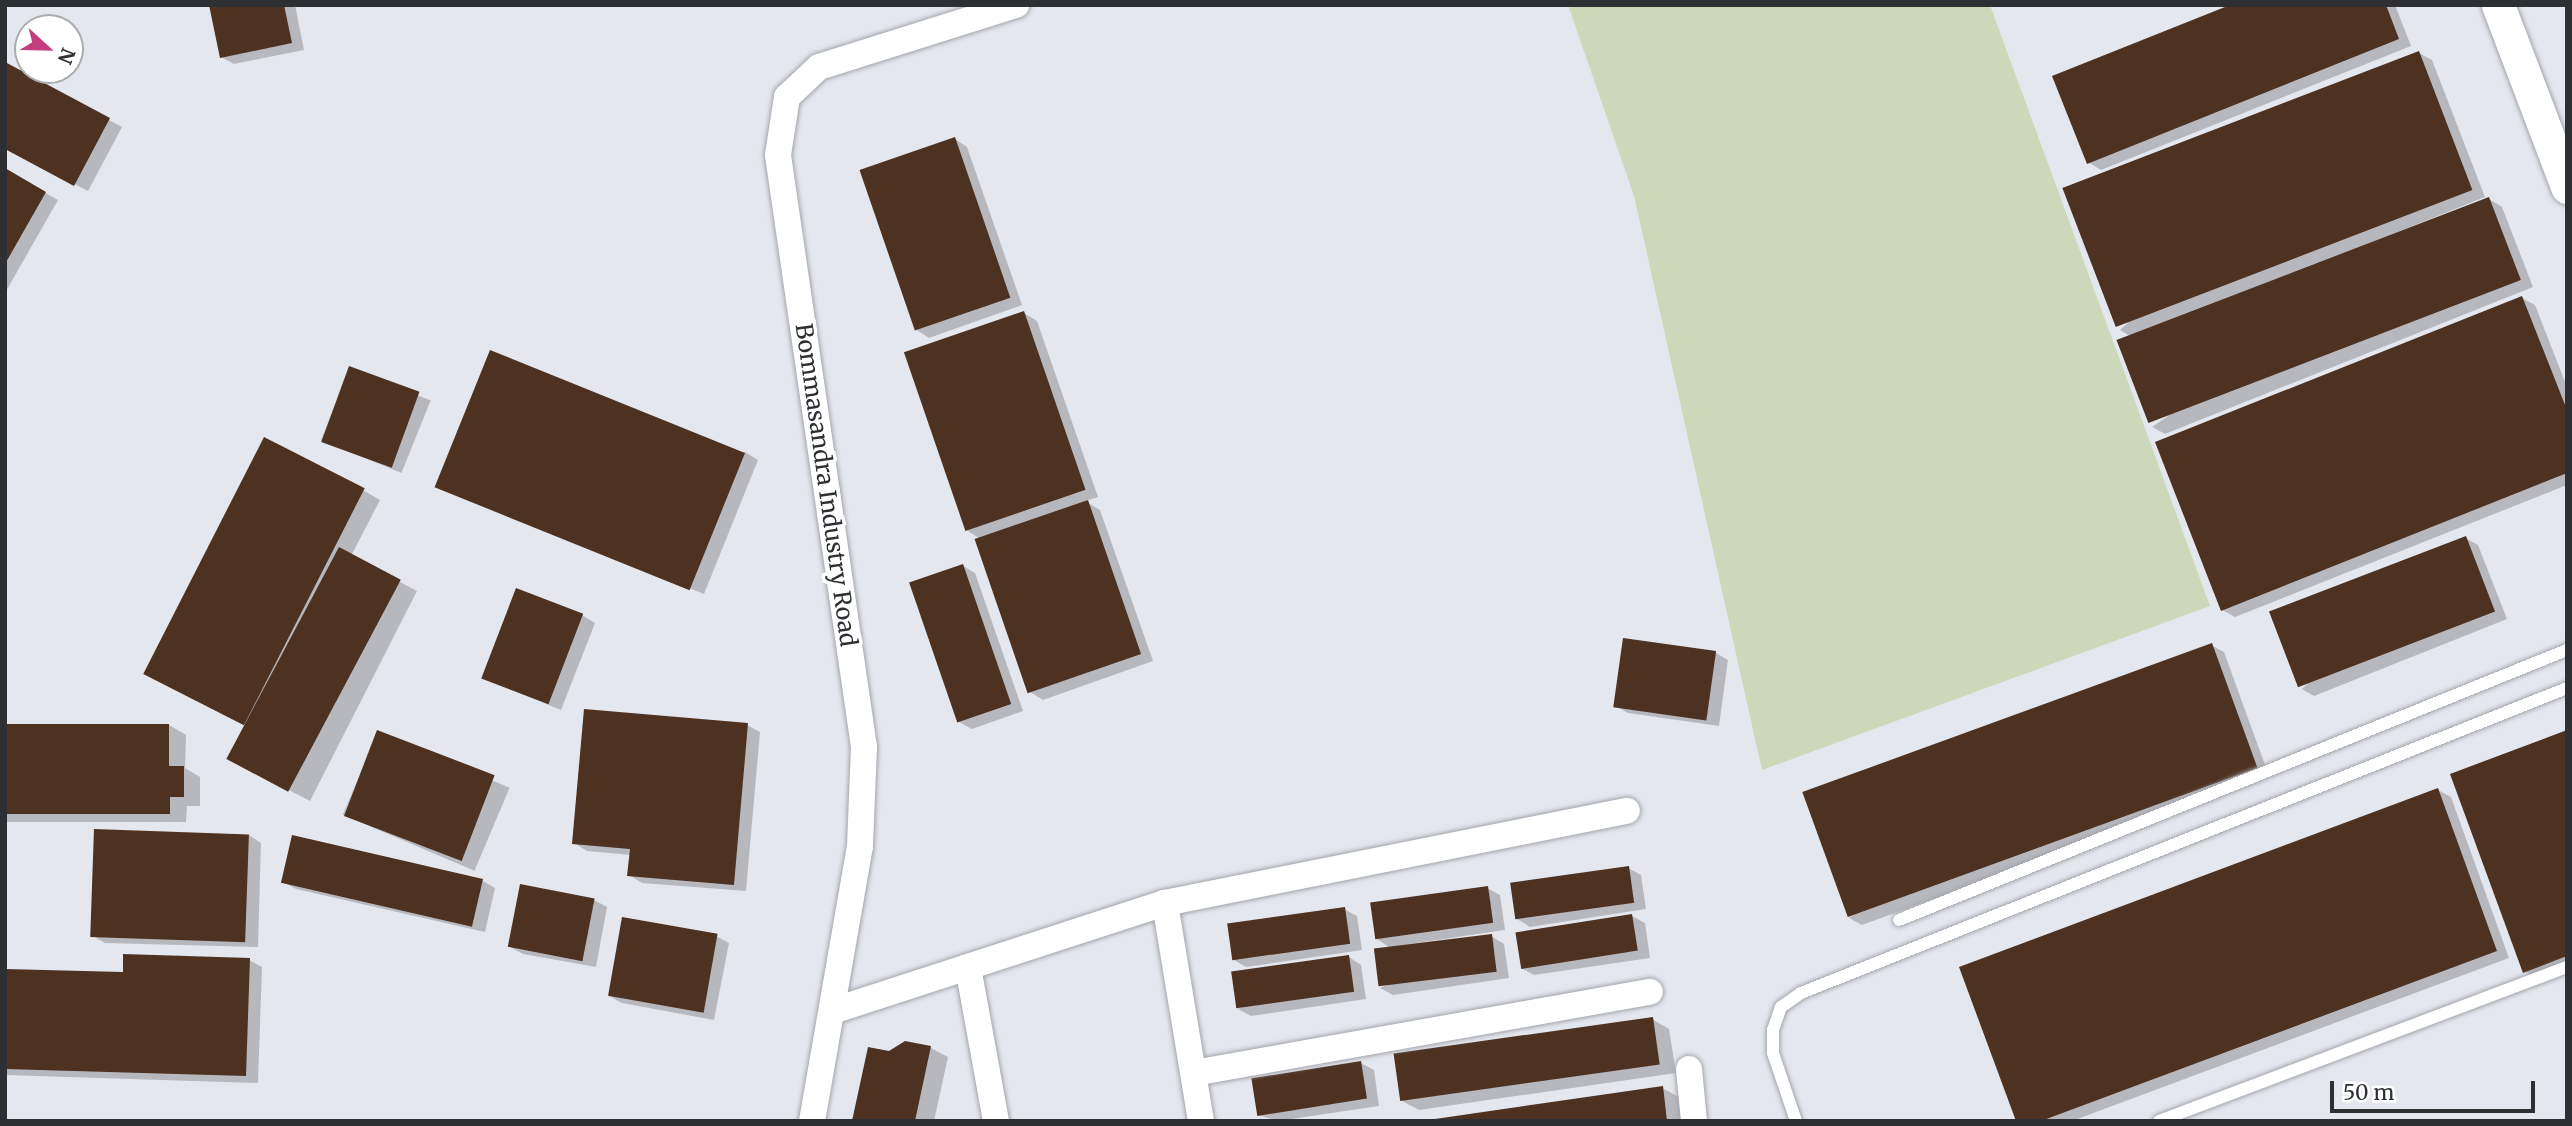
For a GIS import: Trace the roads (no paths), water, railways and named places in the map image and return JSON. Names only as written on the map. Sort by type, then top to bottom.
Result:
[{"type":"street","name":"Bommasandra Industry Road","points":[[812,1121],[860,846],[864,747],[778,155],[787,97],[819,67],[957,13],[1016,5]]},
{"type":"street","points":[[2498,5],[2567,187]]},
{"type":"street","points":[[832,1011],[1165,903],[1627,811]]},
{"type":"street","points":[[1165,903],[1201,1121]]},
{"type":"street","points":[[968,967],[996,1121]]},
{"type":"street","points":[[1194,1073],[1650,992]]},
{"type":"street","points":[[1689,1069],[1694,1121]]},
{"type":"lane","points":[[1899,920],[2567,650]]},
{"type":"lane","points":[[1796,1121],[1773,1053],[1773,1030],[1781,1007],[1801,993],[2567,688]]},
{"type":"lane","points":[[2160,1121],[2567,967]]}]
